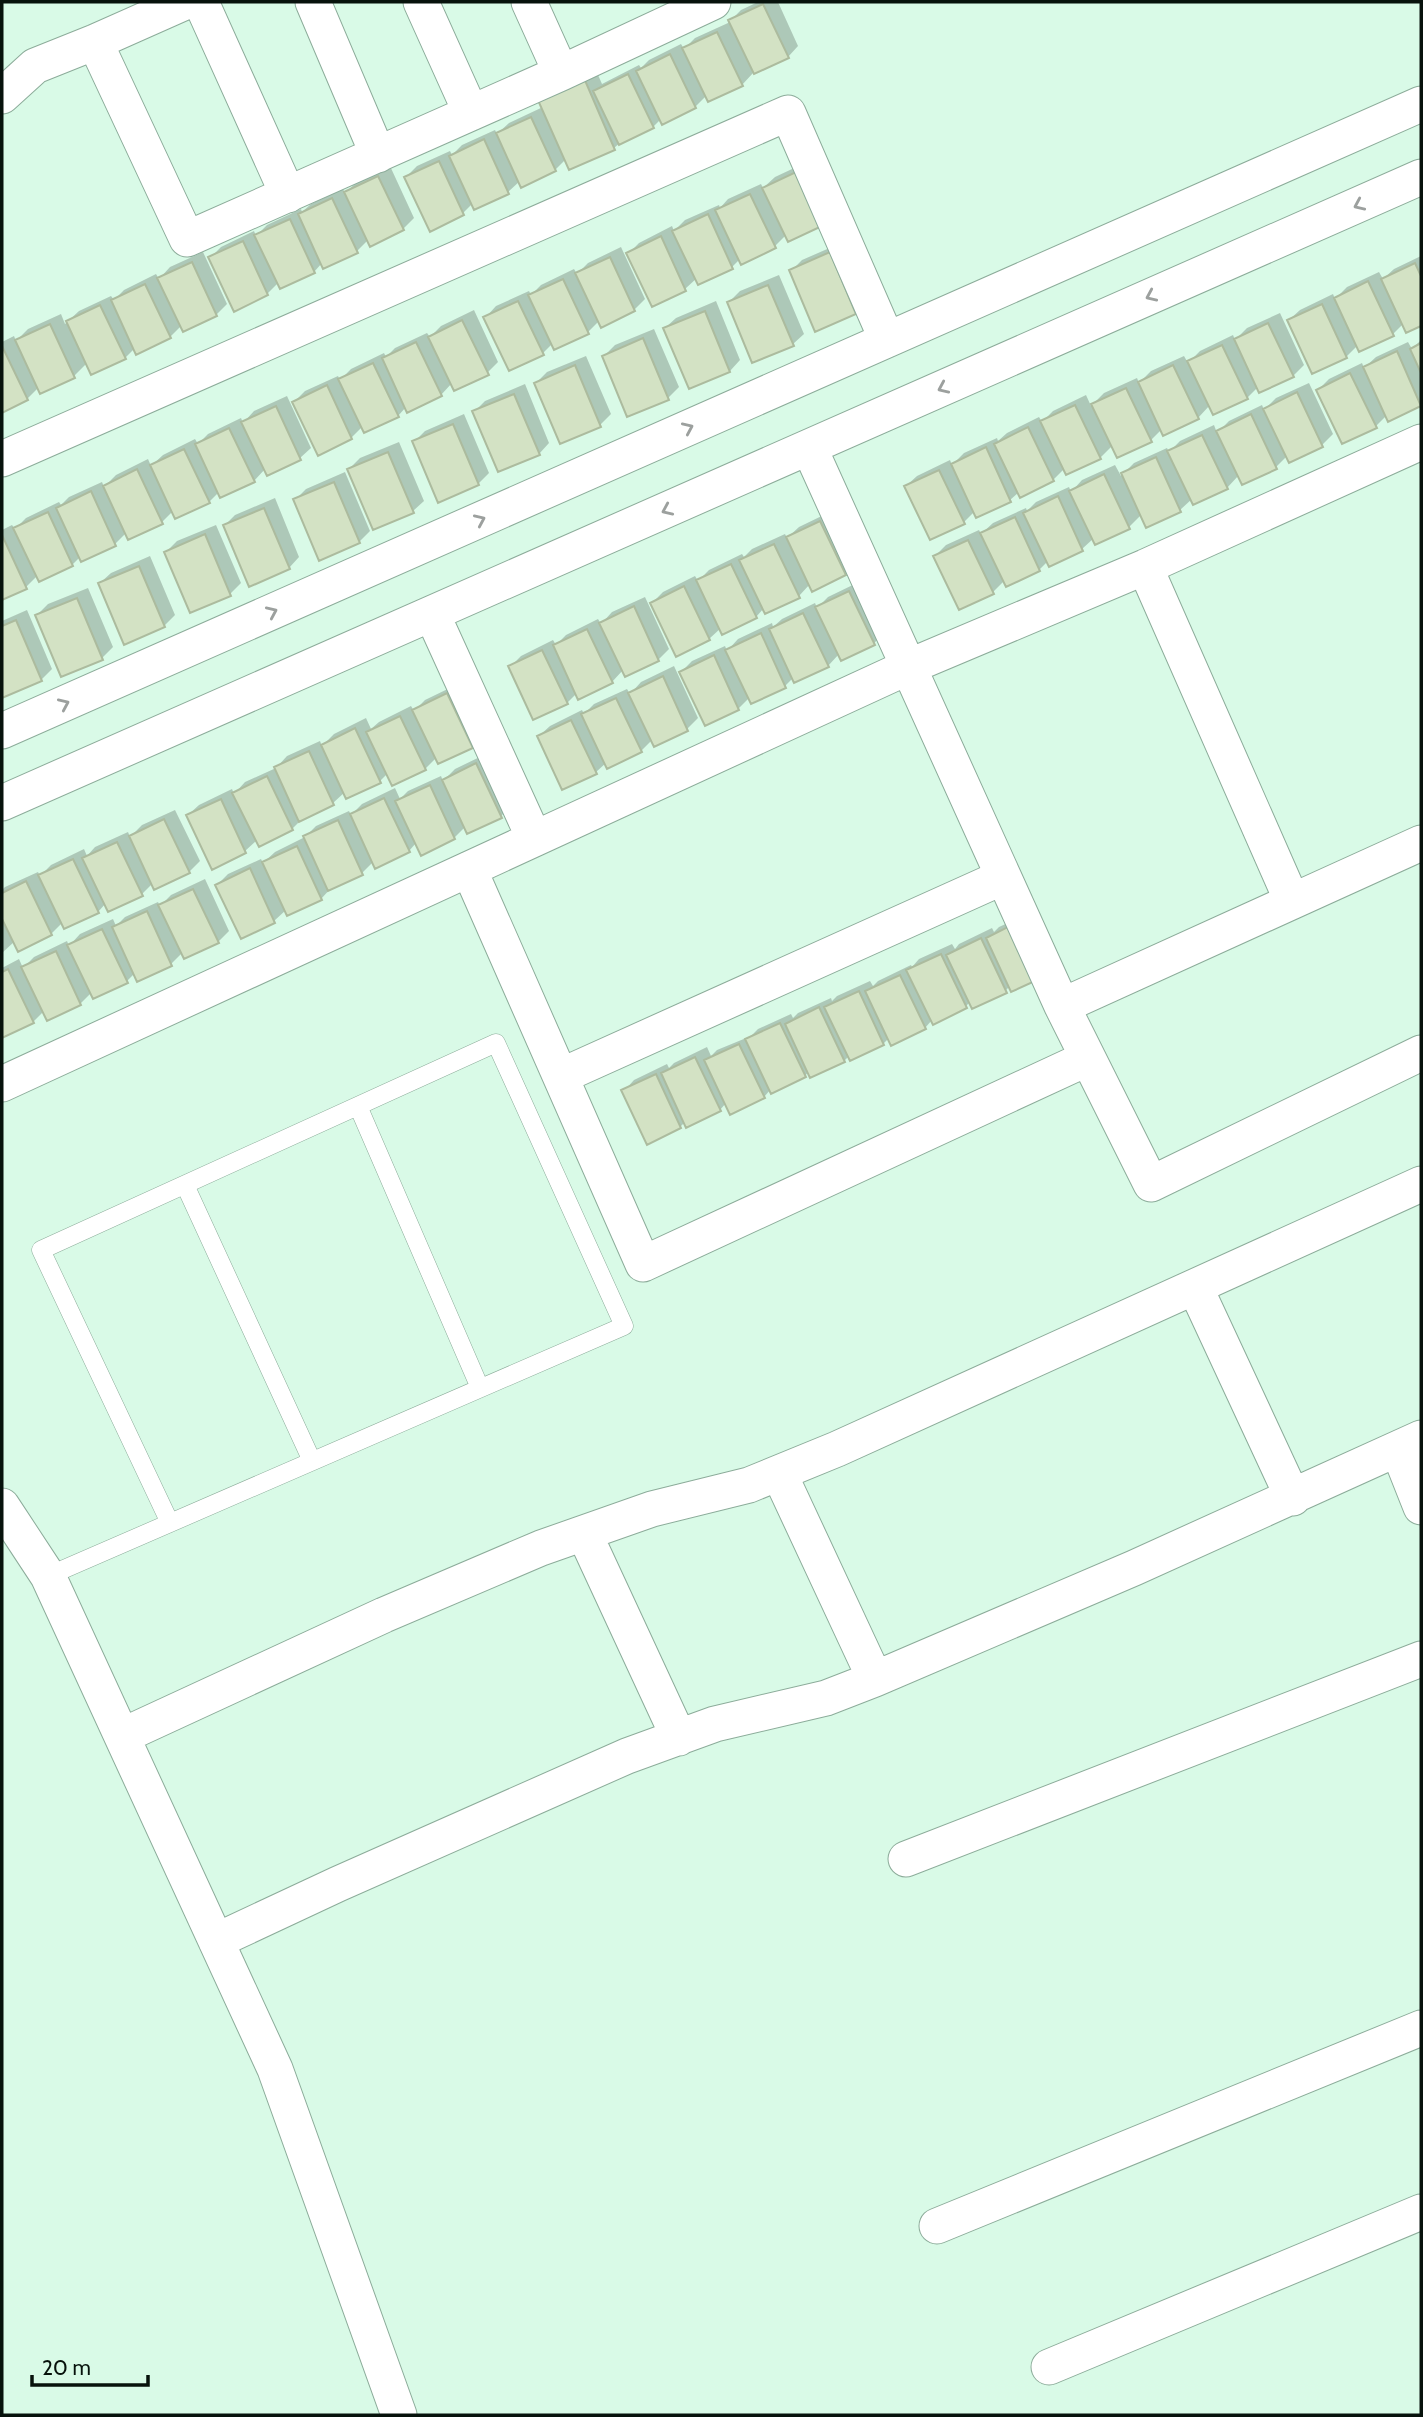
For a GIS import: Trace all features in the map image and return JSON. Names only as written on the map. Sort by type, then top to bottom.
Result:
[{"type":"street","points":[[2,96],[36,66],[95,43],[185,2]]},
{"type":"street","points":[[201,2],[288,195]]},
{"type":"street","points":[[313,2],[378,155]]},
{"type":"street","points":[[421,2],[471,113]]},
{"type":"street","points":[[529,2],[561,73]]},
{"type":"street","points":[[95,43],[187,239],[561,73],[654,14],[713,2]]},
{"type":"street","points":[[2,731],[1420,108]]},
{"type":"street","points":[[2,459],[788,113],[887,340]]},
{"type":"street","points":[[2,803],[1421,177]]},
{"type":"street","points":[[2,1084],[908,667],[1145,566],[1421,442]]},
{"type":"street","points":[[808,447],[1062,1006],[1151,1184],[1421,1053]]},
{"type":"street","points":[[1145,566],[1292,901]]},
{"type":"street","points":[[432,614],[534,838]]},
{"type":"street","points":[[1062,1006],[1421,843]]},
{"type":"street","points":[[469,869],[643,1264],[1088,1059]]},
{"type":"street","points":[[561,1076],[1003,877]]},
{"type":"street","points":[[122,1736],[384,1615],[541,1548],[652,1509],[749,1485],[837,1449],[1421,1184]]},
{"type":"street","points":[[1195,1287],[1293,1498]]},
{"type":"street","points":[[216,1941],[615,1762],[715,1724],[826,1698],[875,1679],[1293,1498],[1409,1444],[1421,1507]]},
{"type":"street","points":[[779,1473],[875,1679]]},
{"type":"street","points":[[2,1506],[48,1576],[275,2070],[400,2415]]},
{"type":"street","points":[[584,1533],[679,1738]]},
{"type":"street","points":[[906,1859],[1421,1659]]},
{"type":"street","points":[[937,2227],[1421,2028]]},
{"type":"street","points":[[1049,2367],[1421,2212]]},
{"type":"lane","points":[[48,1576],[624,1326],[496,1043],[41,1250],[170,1523]]},
{"type":"lane","points":[[358,1105],[480,1388]]},
{"type":"lane","points":[[186,1185],[312,1461]]},
{"type":"building","points":[[763,4],[789,58],[754,74],[728,20]]},
{"type":"building","points":[[717,32],[743,86],[708,102],[682,48]]},
{"type":"building","points":[[670,54],[696,108],[662,125],[636,71]]},
{"type":"building","points":[[628,74],[654,128],[619,145],[593,91]]},
{"type":"building","points":[[584,78],[615,150],[569,170],[537,98]]},
{"type":"building","points":[[531,117],[556,171],[521,188],[496,133]]},
{"type":"building","points":[[484,139],[509,194],[474,210],[449,156]]},
{"type":"building","points":[[439,161],[464,215],[430,232],[404,177]]},
{"type":"building","points":[[796,172],[822,226],[788,242],[762,188]]},
{"type":"building","points":[[378,176],[404,230],[370,247],[344,192]]},
{"type":"building","points":[[750,194],[776,248],[741,265],[715,210]]},
{"type":"building","points":[[332,198],[358,253],[323,269],[298,214]]},
{"type":"building","points":[[708,214],[733,269],[698,285],[672,231]]},
{"type":"building","points":[[290,219],[315,273],[280,289],[254,235]]},
{"type":"building","points":[[661,236],[686,291],[652,307],[626,253]]},
{"type":"building","points":[[243,241],[268,295],[234,312],[208,257]]},
{"type":"building","points":[[830,252],[856,314],[815,332],[789,270]]},
{"type":"building","points":[[610,257],[635,311],[601,328],[575,273]]},
{"type":"building","points":[[192,262],[217,316],[183,332],[157,278]]},
{"type":"building","points":[[1415,263],[1421,276],[1421,326],[1406,333],[1381,279]]},
{"type":"building","points":[[563,279],[589,334],[554,350],[528,295]]},
{"type":"building","points":[[1368,281],[1394,336],[1359,352],[1334,298]]},
{"type":"building","points":[[145,284],[171,338],[136,355],[111,300]]},
{"type":"building","points":[[768,285],[794,346],[752,363],[727,302]]},
{"type":"building","points":[[518,301],[544,355],[509,371],[483,317]]},
{"type":"building","points":[[1322,304],[1347,358],[1312,374],[1287,320]]},
{"type":"building","points":[[100,305],[126,359],[91,375],[66,321]]},
{"type":"building","points":[[705,311],[730,372],[689,389],[663,328]]},
{"type":"building","points":[[462,320],[489,375],[454,391],[428,337]]},
{"type":"building","points":[[1268,323],[1294,377],[1259,393],[1234,339]]},
{"type":"building","points":[[50,324],[75,378],[40,394],[15,340]]},
{"type":"building","points":[[643,338],[669,400],[627,417],[602,356]]},
{"type":"building","points":[[416,342],[442,396],[407,413],[382,358]]},
{"type":"building","points":[[1421,343],[1421,373],[1410,349]]},
{"type":"building","points":[[1222,345],[1248,399],[1213,415],[1187,361]]},
{"type":"building","points":[[2,346],[28,400],[2,413]]},
{"type":"building","points":[[1397,351],[1421,406],[1388,422],[1363,367]]},
{"type":"building","points":[[373,363],[399,417],[364,433],[338,379]]},
{"type":"building","points":[[575,365],[601,427],[560,444],[534,383]]},
{"type":"building","points":[[1173,365],[1199,419],[1163,436],[1138,382]]},
{"type":"building","points":[[1350,373],[1377,428],[1342,444],[1316,390]]},
{"type":"building","points":[[327,385],[352,439],[318,456],[292,402]]},
{"type":"building","points":[[1126,388],[1152,442],[1117,458],[1091,404]]},
{"type":"building","points":[[1297,392],[1323,447],[1289,463],[1263,409]]},
{"type":"building","points":[[514,394],[540,455],[498,472],[472,411]]},
{"type":"building","points":[[1075,405],[1101,459],[1066,475],[1040,421]]},
{"type":"building","points":[[276,406],[301,460],[267,476],[241,422]]},
{"type":"building","points":[[1251,414],[1277,469],[1242,485],[1216,431]]},
{"type":"building","points":[[453,424],[479,485],[438,503],[412,441]]},
{"type":"building","points":[[1028,427],[1054,481],[1020,498],[994,444]]},
{"type":"building","points":[[229,428],[255,482],[220,498],[195,444]]},
{"type":"building","points":[[1202,435],[1228,489],[1193,505],[1167,451]]},
{"type":"building","points":[[986,447],[1011,502],[976,518],[951,464]]},
{"type":"building","points":[[184,449],[210,503],[175,519],[150,465]]},
{"type":"building","points":[[388,452],[414,513],[373,530],[347,469]]},
{"type":"building","points":[[1156,457],[1181,512],[1146,528],[1121,473]]},
{"type":"building","points":[[137,469],[163,524],[128,540],[103,486]]},
{"type":"building","points":[[939,470],[965,524],[930,540],[904,486]]},
{"type":"building","points":[[1104,474],[1130,529],[1095,545],[1069,491]]},
{"type":"building","points":[[334,482],[360,543],[319,561],[293,499]]},
{"type":"building","points":[[91,491],[116,546],[81,562],[56,508]]},
{"type":"building","points":[[1058,496],[1083,551],[1049,567],[1023,513]]},
{"type":"building","points":[[264,508],[290,569],[249,587],[223,525]]},
{"type":"building","points":[[48,512],[73,566],[39,582],[13,528]]},
{"type":"building","points":[[1015,517],[1040,571],[1006,587],[980,533]]},
{"type":"building","points":[[820,521],[846,575],[812,592],[786,537]]},
{"type":"building","points":[[205,534],[231,596],[190,613],[164,552]]},
{"type":"building","points":[[2,535],[27,589],[2,600]]},
{"type":"building","points":[[968,540],[994,594],[959,610],[933,556]]},
{"type":"building","points":[[774,544],[800,598],[765,614],[739,560]]},
{"type":"building","points":[[731,564],[757,618],[722,635],[696,580]]},
{"type":"building","points":[[139,566],[165,627],[124,645],[98,583]]},
{"type":"building","points":[[684,586],[710,640],[676,657],[650,603]]},
{"type":"building","points":[[849,591],[875,645],[841,661],[815,607]]},
{"type":"building","points":[[77,598],[103,660],[61,677],[35,615]]},
{"type":"building","points":[[634,606],[659,661],[625,677],[599,623]]},
{"type":"building","points":[[803,613],[829,667],[794,683],[769,629]]},
{"type":"building","points":[[16,620],[42,681],[2,698],[2,626]]},
{"type":"building","points":[[587,629],[613,683],[578,700],[553,645]]},
{"type":"building","points":[[761,633],[786,688],[751,704],[725,650]]},
{"type":"building","points":[[542,650],[568,704],[533,720],[508,666]]},
{"type":"building","points":[[714,655],[739,710],[705,726],[679,672]]},
{"type":"building","points":[[663,676],[688,731],[654,747],[628,693]]},
{"type":"building","points":[[447,693],[473,748],[438,764],[412,710]]},
{"type":"building","points":[[616,698],[642,752],[607,769],[581,714]]},
{"type":"building","points":[[400,716],[426,770],[392,786],[366,732]]},
{"type":"building","points":[[571,720],[597,774],[562,790],[537,736]]},
{"type":"building","points":[[355,728],[381,783],[346,799],[321,745]]},
{"type":"building","points":[[309,751],[334,805],[299,822],[274,767]]},
{"type":"building","points":[[476,763],[502,818],[467,834],[442,780]]},
{"type":"building","points":[[267,776],[293,830],[259,847],[232,793]]},
{"type":"building","points":[[430,785],[455,839],[421,856],[395,801]]},
{"type":"building","points":[[384,798],[410,852],[375,869],[350,814]]},
{"type":"building","points":[[221,799],[246,853],[212,870],[186,815]]},
{"type":"building","points":[[164,819],[190,873],[154,890],[129,836]]},
{"type":"building","points":[[338,820],[363,875],[328,891],[303,836]]},
{"type":"building","points":[[117,842],[143,896],[108,912],[82,858]]},
{"type":"building","points":[[297,846],[322,900],[287,916],[262,862]]},
{"type":"building","points":[[73,859],[99,913],[64,929],[38,875]]},
{"type":"building","points":[[250,868],[275,923],[241,939],[215,885]]},
{"type":"building","points":[[26,881],[52,935],[18,952],[2,919],[2,893]]},
{"type":"building","points":[[193,889],[219,943],[184,959],[158,905]]},
{"type":"building","points":[[147,911],[172,966],[137,982],[112,927]]},
{"type":"building","points":[[1020,921],[1046,976],[1011,992],[986,938]]},
{"type":"building","points":[[102,929],[128,983],[93,999],[67,945]]},
{"type":"building","points":[[981,938],[1007,993],[972,1009],[946,955]]},
{"type":"building","points":[[56,951],[81,1005],[47,1021],[21,967]]},
{"type":"building","points":[[941,954],[967,1008],[933,1025],[906,970]]},
{"type":"building","points":[[8,969],[34,1023],[2,1038],[2,972]]},
{"type":"building","points":[[900,975],[926,1029],[891,1046],[865,991]]},
{"type":"building","points":[[859,991],[884,1045],[850,1061],[824,1007]]},
{"type":"building","points":[[819,1007],[845,1062],[810,1078],[785,1024]]},
{"type":"building","points":[[780,1023],[806,1077],[771,1094],[745,1039]]},
{"type":"building","points":[[739,1044],[765,1098],[730,1115],[704,1060]]},
{"type":"building","points":[[695,1057],[721,1111],[686,1128],[661,1073]]},
{"type":"building","points":[[656,1074],[681,1128],[647,1145],[621,1090]]}]
